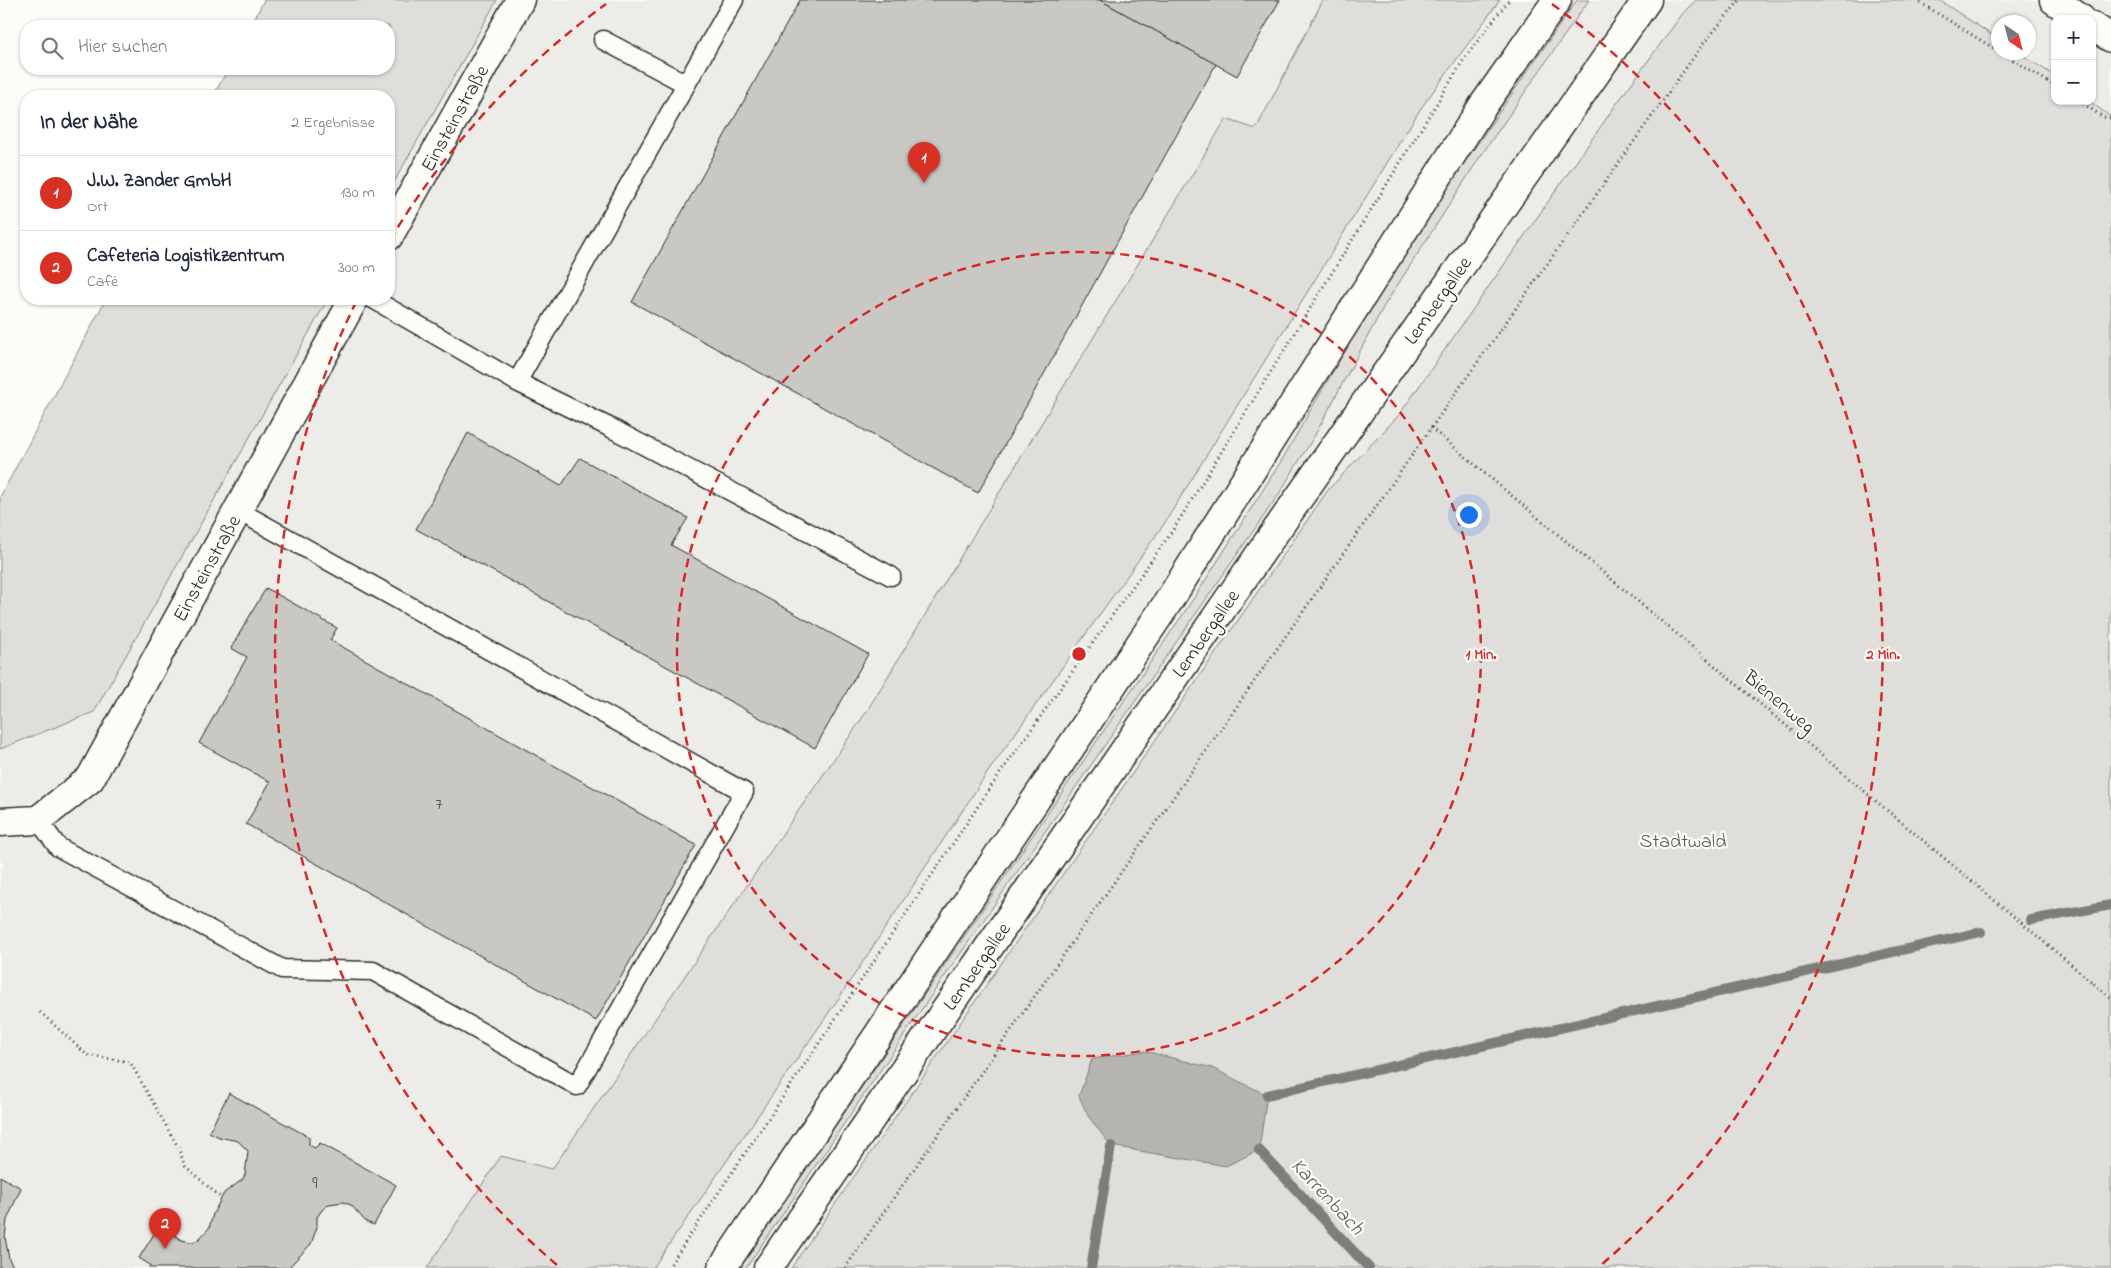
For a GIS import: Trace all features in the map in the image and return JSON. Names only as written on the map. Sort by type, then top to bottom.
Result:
[{"type":"main road","name":"Einsteinstraße","points":[[395,225],[520,0]]},
{"type":"main road","points":[[722,1268],[1168,602],[1482,107],[1556,0]]},
{"type":"main road","name":"Lembergallee","points":[[768,1268],[1260,553],[1647,0]]},
{"type":"main road","points":[[2054,0],[2075,15]]},
{"type":"main road","points":[[2096,29],[2111,38]]},
{"type":"main road","name":"Einsteinstraße","points":[[38,820],[90,779],[351,305]]},
{"type":"main road","points":[[0,822],[38,820]]},
{"type":"lane","points":[[517,382],[734,0]]},
{"type":"lane","points":[[603,40],[686,84]]},
{"type":"lane","points":[[383,305],[517,382],[612,428],[891,576]]},
{"type":"lane","points":[[38,820],[58,847],[282,969],[373,971],[577,1086],[744,792],[237,510]]},
{"type":"path","points":[[668,1268],[1001,772],[1173,530],[1466,56],[1510,0]]},
{"type":"path","points":[[845,1268],[1431,428],[1703,44],[1740,0]]},
{"type":"path","points":[[1916,0],[1991,47]]},
{"type":"path","points":[[2012,60],[2051,84]]},
{"type":"path","points":[[2085,105],[2103,117],[2111,118]]},
{"type":"path","name":"Bienenweg","points":[[1431,428],[2111,998]]},
{"type":"path","points":[[40,1012],[87,1055],[130,1062],[178,1147],[185,1166],[221,1198]]},
{"type":"shaded area","points":[[497,0],[1323,0],[1256,129],[1226,119],[865,714],[552,1170],[501,1156],[427,1268],[0,1268],[0,871],[4,864],[0,861],[0,749],[94,712],[325,305],[395,305],[395,180]]},
{"type":"shaded area","points":[[1500,0],[1696,0],[1683,13],[1399,415],[1328,490],[790,1268],[653,1268],[841,995],[1421,108]]},
{"type":"shaded area","points":[[1939,0],[2111,0],[2111,117],[2094,105],[2096,15],[2051,15],[2051,73],[2030,60],[2036,60],[2036,15],[1991,15],[1991,34]]},
{"type":"shaded area","points":[[1145,1051],[1212,1068],[1267,1095],[1259,1150],[1226,1166],[1111,1146],[1088,1116],[1079,1096],[1092,1059]]},
{"type":"green space","points":[[264,0],[497,0],[395,180],[395,90],[216,90],[225,75],[395,75],[395,20],[254,20]]},
{"type":"green space","points":[[1323,0],[1500,0],[1421,108],[1164,524],[988,772],[841,995],[653,1268],[427,1268],[501,1156],[552,1169],[865,714],[1226,119],[1256,129]]},
{"type":"green space","points":[[1577,0],[1589,0],[1480,157],[1384,306],[1315,435],[1279,494],[922,1009],[746,1268],[739,1268],[1198,592],[1280,463],[1375,299],[1471,153]]},
{"type":"green space","name":"Stadtwald","points":[[1696,0],[1939,0],[1991,34],[1991,60],[2030,60],[2051,73],[2051,105],[2094,105],[2111,117],[2111,1268],[791,1268],[1328,490],[1399,415],[1620,99],[1683,13]]},
{"type":"green space","points":[[103,305],[325,305],[94,712],[0,749],[0,497]]},
{"type":"building","points":[[800,0],[1100,0],[1216,64],[978,493],[632,302]]},
{"type":"building","points":[[1100,0],[1280,0],[1237,76]]},
{"type":"building","points":[[468,433],[561,486],[580,458],[688,518],[671,545],[868,654],[815,748],[416,529]]},
{"type":"building","points":[[266,588],[337,628],[330,640],[696,845],[596,1021],[246,824],[270,782],[199,743],[247,657],[231,648]]},
{"type":"building","points":[[229,1093],[309,1137],[309,1145],[315,1148],[320,1143],[396,1185],[374,1225],[366,1222],[351,1205],[343,1202],[329,1204],[317,1217],[317,1227],[311,1244],[288,1268],[149,1268],[150,1265],[139,1258],[162,1221],[171,1227],[175,1235],[181,1240],[192,1242],[198,1240],[209,1228],[213,1214],[224,1193],[242,1180],[245,1175],[248,1151],[238,1141],[219,1137],[209,1132]]},
{"type":"building","points":[[0,1176],[21,1188],[7,1220],[5,1237],[9,1259],[14,1268],[0,1268]]},
{"type":"waterway","points":[[2031,920],[2111,905]]},
{"type":"waterway","points":[[1267,1095],[1981,932]]},
{"type":"waterway","points":[[1091,1268],[1111,1146]]},
{"type":"waterway","name":"Karrenbach","points":[[1259,1150],[1369,1268]]},
{"type":"place","name":"J.W. Zander GmbH","points":[[924,183]]},
{"type":"place","name":"Cafeteria Logistikzentrum","points":[[165,1249]]}]
